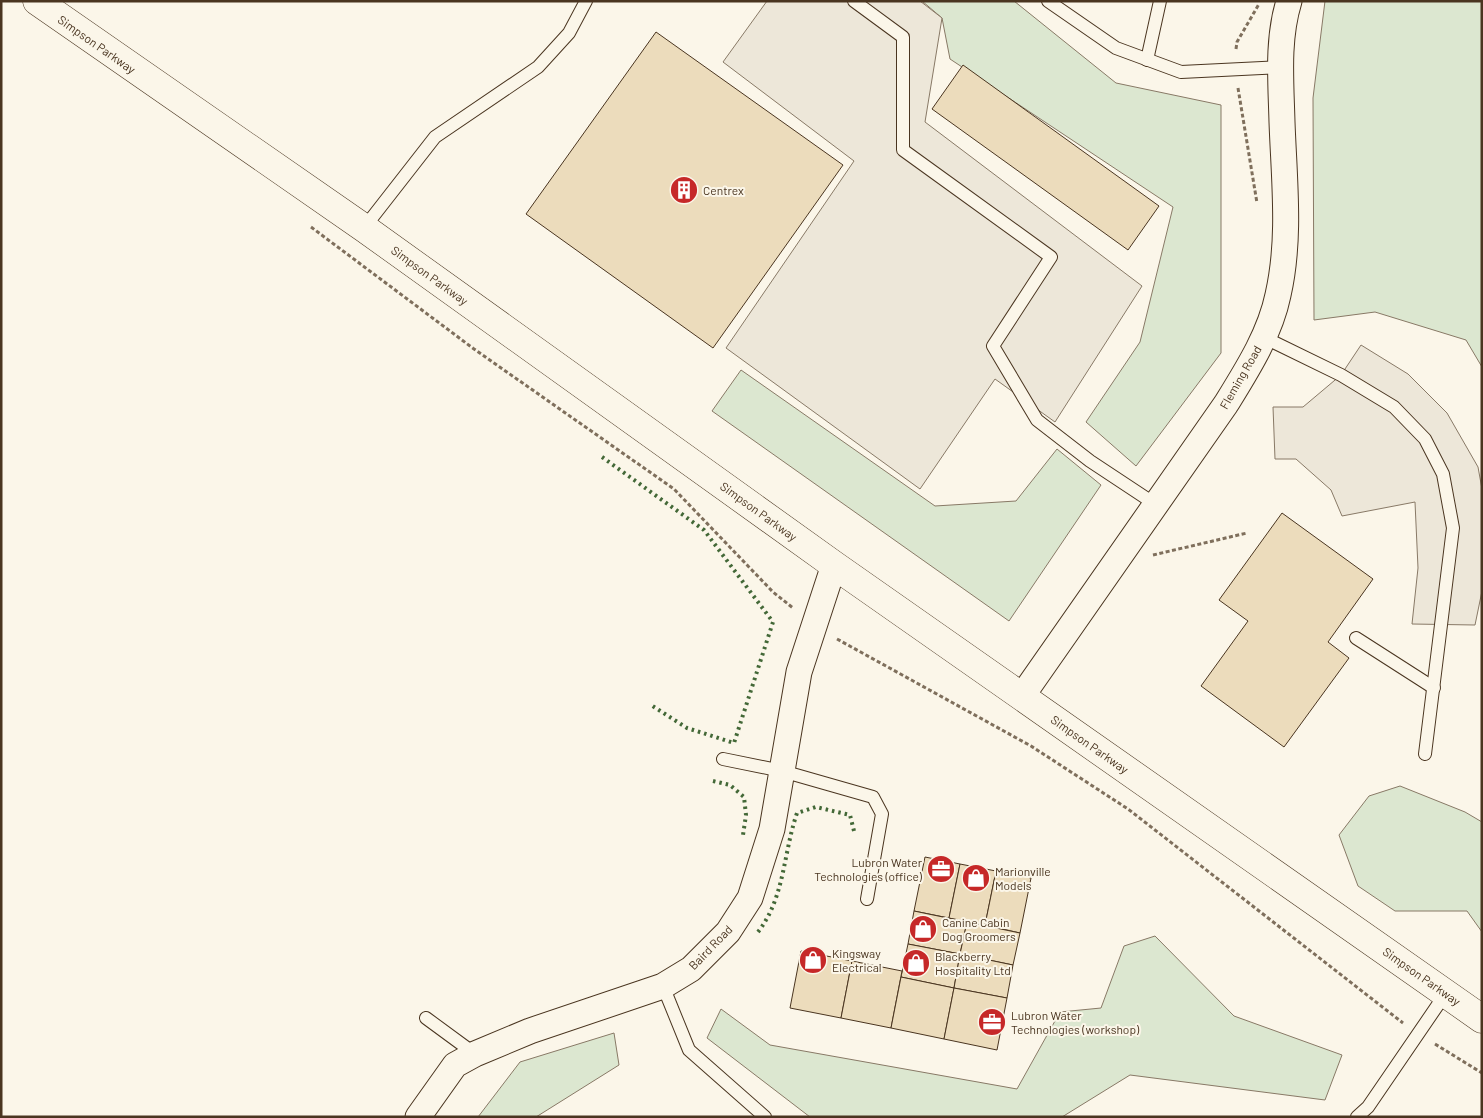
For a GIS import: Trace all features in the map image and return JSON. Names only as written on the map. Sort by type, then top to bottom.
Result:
[{"type":"main road","name":"Simpson Parkway","points":[[37,1],[364,228],[834,565],[1482,1019]]},
{"type":"street","name":"Fleming Road","points":[[1022,696],[1154,504],[1226,404],[1250,365],[1263,337],[1278,297],[1284,262],[1286,219],[1280,67],[1284,16],[1289,1]]},
{"type":"street","name":"Baird Road","points":[[418,1117],[455,1065],[475,1054],[530,1031],[663,986],[691,969],[728,932],[750,898],[772,829],[799,672],[834,565]]},
{"type":"lane","points":[[364,228],[435,137],[538,67],[569,33],[586,1]]},
{"type":"lane","points":[[854,1],[903,37],[903,150],[1051,257],[993,346],[1037,420],[1090,461],[1154,504]]},
{"type":"lane","points":[[1048,1],[1116,48],[1181,72],[1280,67]]},
{"type":"lane","points":[[1148,60],[1160,1]]},
{"type":"lane","points":[[1263,337],[1341,375],[1394,407],[1424,439],[1443,474],[1453,528],[1425,754]]},
{"type":"lane","points":[[1356,638],[1434,688]]},
{"type":"lane","points":[[723,759],[782,771],[873,797],[882,814],[867,899]]},
{"type":"lane","points":[[663,986],[688,1050],[766,1117]]},
{"type":"lane","points":[[1357,1117],[1368,1107],[1446,993]]},
{"type":"lane","points":[[426,1018],[475,1054]]},
{"type":"path","points":[[1257,206],[1235,69],[1237,42],[1261,1]]},
{"type":"path","points":[[308,225],[474,349],[674,489],[773,592],[814,626],[1031,746],[1128,810],[1418,1034],[1482,1073]]},
{"type":"path","points":[[1127,545],[1153,555],[1247,533]]},
{"type":"green space","points":[[922,1],[1014,1],[1116,83],[1221,105],[1221,353],[1136,466],[1086,422],[1140,342],[1173,207],[950,59],[942,18]]},
{"type":"green space","points":[[1325,1],[1482,1],[1482,367],[1466,340],[1375,312],[1314,320],[1313,98]]},
{"type":"green space","points":[[741,370],[935,506],[1016,501],[1057,449],[1101,485],[1009,621],[712,411]]},
{"type":"green space","points":[[1400,786],[1465,812],[1482,822],[1482,932],[1467,911],[1395,911],[1358,886],[1339,835],[1369,796]]},
{"type":"green space","points":[[1155,936],[1234,1016],[1342,1055],[1325,1100],[1130,1075],[1062,1117],[810,1117],[707,1038],[721,1009],[770,1045],[1017,1089],[1060,1012],[1101,1008],[1124,946]]},
{"type":"green space","points":[[614,1033],[619,1065],[536,1117],[478,1117],[520,1062]]},
{"type":"shaded area","points":[[767,1],[920,1],[942,18],[925,122],[1142,286],[1055,422],[995,379],[920,489],[726,348],[854,161],[723,62]]},
{"type":"shaded area","points":[[1361,345],[1408,374],[1447,413],[1478,467],[1482,489],[1482,591],[1475,625],[1412,624],[1418,568],[1415,502],[1342,516],[1331,490],[1296,459],[1275,459],[1273,407],[1303,407],[1341,375]]},
{"type":"building","name":"Centrex","points":[[656,32],[843,165],[713,348],[526,214]]},
{"type":"building","points":[[963,65],[1159,206],[1128,250],[932,109]]},
{"type":"building","points":[[1282,513],[1373,579],[1328,642],[1349,658],[1284,747],[1201,686],[1248,621],[1219,600]]},
{"type":"building","points":[[925,857],[960,864],[949,918],[914,911]]},
{"type":"building","points":[[960,864],[996,871],[985,925],[949,918]]},
{"type":"building","points":[[996,871],[1031,878],[1020,933],[985,925]]},
{"type":"building","points":[[914,911],[967,922],[960,954],[908,944]]},
{"type":"building","points":[[967,922],[1020,933],[1013,965],[960,954]]},
{"type":"building","points":[[908,944],[960,954],[954,988],[901,977]]},
{"type":"building","points":[[801,951],[852,961],[841,1018],[790,1008]]},
{"type":"building","points":[[960,954],[1013,965],[1007,998],[954,988]]},
{"type":"building","points":[[852,961],[902,971],[891,1028],[841,1018]]},
{"type":"building","points":[[901,977],[954,988],[944,1039],[891,1028]]},
{"type":"building","points":[[954,988],[1007,998],[997,1050],[944,1039]]},
{"type":"hedge","points":[[602,457],[704,530],[773,622],[734,743],[687,728],[651,705]]},
{"type":"hedge","points":[[713,781],[730,785],[744,797],[746,815],[743,835]]},
{"type":"hedge","points":[[758,932],[767,919],[779,890],[797,813],[816,807],[850,815],[854,831]]},
{"type":"place","name":"Centrex","points":[[684,190]]},
{"type":"place","name":"Lubron Water Technologies (office)","points":[[941,869]]},
{"type":"place","name":"Marionville Models","points":[[976,878]]},
{"type":"place","name":"Canine Cabin Dog Groomers","points":[[923,929]]},
{"type":"place","name":"Kingsway Electrical","points":[[813,960]]},
{"type":"place","name":"Blackberry Hospitality Ltd","points":[[916,963]]},
{"type":"place","name":"Lubron Water Technologies (workshop)","points":[[992,1022]]}]
